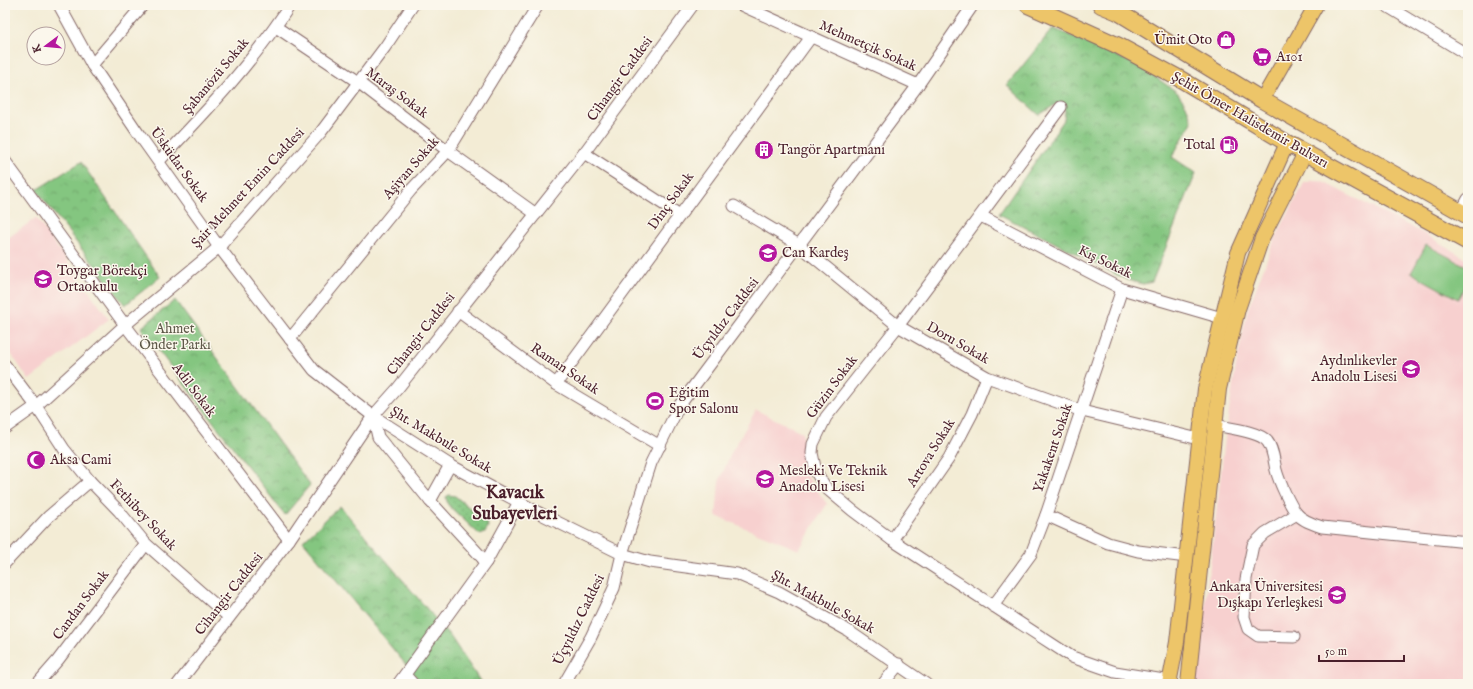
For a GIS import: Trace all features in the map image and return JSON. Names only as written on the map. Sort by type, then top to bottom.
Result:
[{"type":"highway","name":"Şehit Ömer Halisdemir Bulvarı","points":[[1028,5],[1119,46],[1182,80],[1304,153],[1468,242]]},
{"type":"highway","name":"Şehit Ömer Halisdemir Bulvarı","points":[[1101,5],[1118,12],[1262,100],[1466,209]]},
{"type":"main road","points":[[1262,100],[1316,5]]},
{"type":"main road","points":[[1170,682],[1177,642],[1205,389],[1238,253],[1287,143]]},
{"type":"main road","points":[[1188,684],[1214,425],[1219,389],[1238,309],[1262,238],[1304,153]]},
{"type":"street","name":"Üsküdar Sokak","points":[[59,5],[92,65],[218,247],[314,370],[373,416]]},
{"type":"street","points":[[92,65],[143,5]]},
{"type":"street","name":"Şabanözü Sokak","points":[[159,161],[209,109],[276,27],[290,5]]},
{"type":"street","name":"Şair Mehmet Emin Caddesi","points":[[5,428],[36,406],[125,325],[218,247],[321,132],[385,47],[413,5]]},
{"type":"street","name":"Aşiyan Sokak","points":[[290,339],[411,190],[448,151],[538,5]]},
{"type":"street","name":"Mehmetçik Sokak","points":[[741,5],[918,85]]},
{"type":"street","name":"Üçyıldız Caddesi","points":[[565,684],[591,637],[614,588],[622,554],[651,463],[679,406],[918,85],[974,5]]},
{"type":"street","points":[[1385,5],[1468,55]]},
{"type":"street","name":"Cihangir Caddesi","points":[[178,684],[290,540],[373,416],[398,388],[584,154],[688,7]]},
{"type":"street","name":"Maraş Sokak","points":[[276,27],[358,82],[448,151],[536,214]]},
{"type":"street","name":"Dinç Sokak","points":[[556,384],[811,37]]},
{"type":"street","name":"Güzin Sokak","points":[[1061,107],[898,326],[826,417],[817,433],[812,453],[816,472],[826,488],[892,540],[1072,656],[1115,672],[1170,682]]},
{"type":"street","points":[[584,154],[680,215]]},
{"type":"street","name":"Adil Sokak","points":[[5,161],[125,325],[290,540]]},
{"type":"street","name":"Doru Sokak","points":[[734,206],[799,245],[898,326],[987,377],[1082,411],[1199,439]]},
{"type":"street","name":"Kış Sokak","points":[[981,216],[1122,289],[1222,318]]},
{"type":"street","name":"Yakakent Sokak","points":[[994,606],[1031,554],[1082,411],[1122,289]]},
{"type":"street","name":"Raman Sokak","points":[[458,311],[556,384],[660,446]]},
{"type":"street","name":"Fethibey Sokak","points":[[5,365],[36,406],[64,449],[90,481],[119,511],[146,544],[229,617]]},
{"type":"street","name":"Artova Sokak","points":[[892,540],[949,458],[972,414],[987,377]]},
{"type":"street","points":[[373,416],[378,437],[430,501],[486,562]]},
{"type":"street","name":"Şht. Makbule Sokak","points":[[373,416],[450,465],[622,554],[650,562],[737,574],[786,595],[847,630],[899,664],[926,684]]},
{"type":"street","points":[[1214,425],[1256,435],[1266,440],[1271,448],[1277,474],[1297,514],[1309,523],[1322,527],[1468,542]]},
{"type":"street","points":[[430,501],[450,465]]},
{"type":"street","points":[[5,563],[48,518],[90,481]]},
{"type":"street","points":[[413,684],[402,680],[486,562],[519,502]]},
{"type":"street","points":[[1294,637],[1258,636],[1248,629],[1244,617],[1246,579],[1253,545],[1265,533],[1297,514]]},
{"type":"street","points":[[1046,515],[1108,543],[1138,551],[1187,557]]},
{"type":"street","name":"Candan Sokak","points":[[37,684],[58,660],[146,544]]},
{"type":"street","points":[[883,684],[899,664]]},
{"type":"shaded area","points":[[1315,180],[1323,182],[1425,234],[1468,260],[1468,684],[1196,684],[1225,439],[1235,371],[1247,312],[1274,241],[1304,183]]},
{"type":"shaded area","name":"Toygar Börekçi Ortaokulu","points":[[36,218],[109,319],[29,380],[5,345],[5,240]]},
{"type":"shaded area","name":"Mesleki Ve Teknik Anadolu Lisesi","points":[[756,410],[802,432],[807,476],[827,504],[799,550],[716,516],[719,482],[731,453]]},
{"type":"green space","points":[[1053,28],[1139,66],[1177,92],[1186,105],[1192,122],[1172,157],[1196,173],[1152,282],[1143,284],[1127,280],[999,214],[1064,120],[1065,110],[1058,103],[1039,115],[1007,85]]},
{"type":"green space","points":[[81,162],[160,277],[125,305],[36,190]]},
{"type":"green space","points":[[1426,245],[1468,267],[1468,280],[1458,299],[1411,273]]},
{"type":"green space","name":"Ahmet Önder Parkı","points":[[175,300],[310,485],[285,515],[141,328]]},
{"type":"green space","points":[[449,495],[455,496],[487,522],[488,526],[485,533],[479,534],[448,505],[446,497]]},
{"type":"green space","points":[[340,506],[450,636],[482,684],[422,684],[303,541]]},
{"type":"place","name":"Ümit Oto","points":[[1226,40]]},
{"type":"place","name":"A101","points":[[1262,57]]},
{"type":"place","name":"Total","points":[[1229,145]]},
{"type":"place","name":"Tangör Apartmanı","points":[[764,150]]},
{"type":"place","name":"Can Kardeş","points":[[768,253]]},
{"type":"place","name":"Toygar Börekçi Ortaokulu","points":[[43,279]]},
{"type":"place","name":"Aydınlıkevler Anadolu Lisesi","points":[[1411,369]]},
{"type":"place","name":"Eğitim Spor Salonu","points":[[655,401]]},
{"type":"place","name":"Aksa Cami","points":[[36,460]]},
{"type":"place","name":"Mesleki Ve Teknik Anadolu Lisesi","points":[[765,479]]},
{"type":"place","name":"Ankara Üniversitesi Dışkapı Yerleşkesi","points":[[1337,595]]},
{"type":"district","name":"Kavacık Subayevleri","points":[[515,503]]}]
